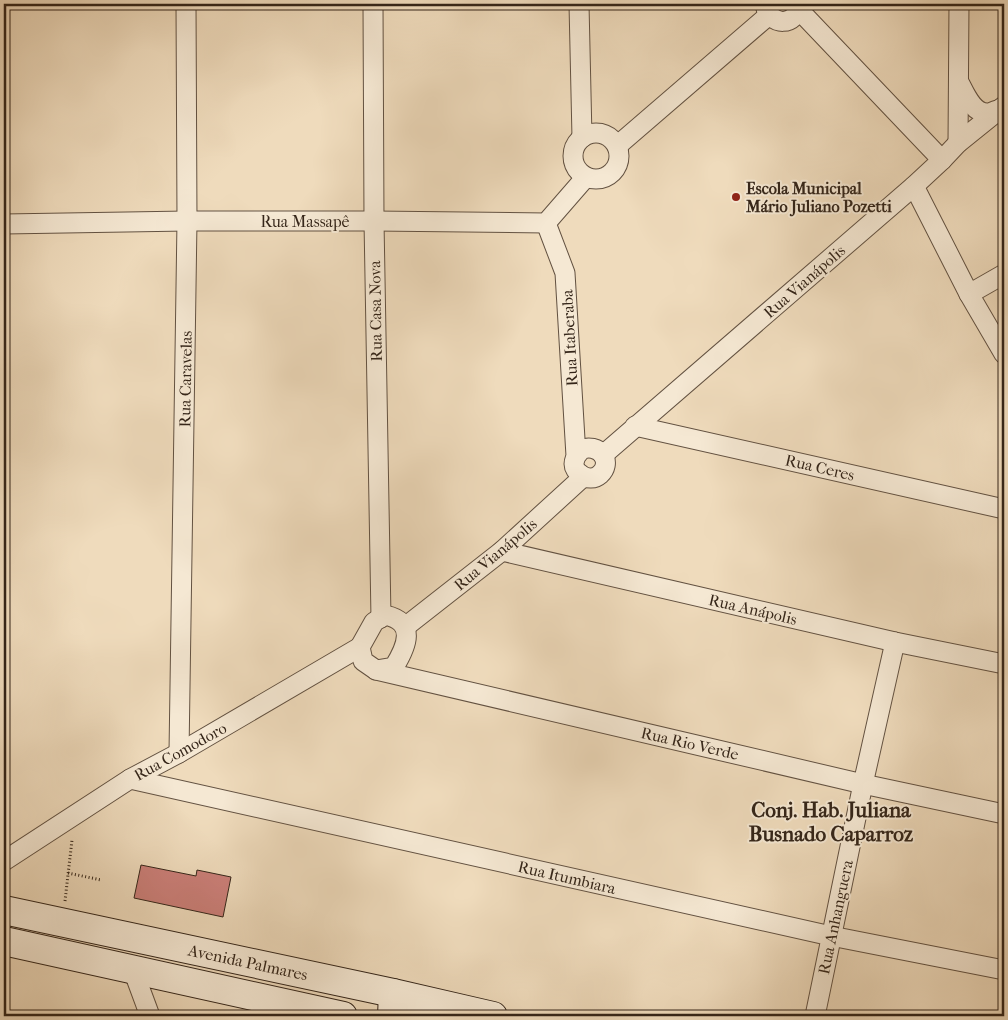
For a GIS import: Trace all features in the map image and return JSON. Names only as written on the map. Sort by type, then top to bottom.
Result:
[{"type":"main road","name":"Avenida Palmares","points":[[4,910],[393,1005],[493,1016]]},
{"type":"main road","name":"Avenida Palmares","points":[[4,941],[343,1016]]},
{"type":"street","name":"Rua Caravelas","points":[[179,753],[187,221],[186,4]]},
{"type":"street","name":"Rua Casa Nova","points":[[373,4],[374,221],[381,618]]},
{"type":"street","points":[[579,4],[582,138]]},
{"type":"street","points":[[958,143],[959,4]]},
{"type":"street","points":[[617,146],[767,9],[776,20],[785,21],[793,18],[799,7],[942,160]]},
{"type":"street","points":[[958,82],[973,106],[979,111],[987,113],[1002,107]]},
{"type":"street","name":"Rua Vianápolis","points":[[603,455],[914,186],[958,143],[1002,107]]},
{"type":"street","points":[[598,133],[610,137],[617,146],[620,158],[616,168],[608,176],[597,180],[586,177],[576,168],[573,156],[576,144],[586,135],[598,133]]},
{"type":"street","points":[[546,223],[586,177]]},
{"type":"street","points":[[914,186],[969,294],[1004,354]]},
{"type":"street","name":"Rua Massapê","points":[[4,224],[187,221],[546,223]]},
{"type":"street","name":"Rua Itaberaba","points":[[546,223],[565,273],[576,456]]},
{"type":"street","points":[[969,294],[1004,274]]},
{"type":"street","name":"Rua Ceres","points":[[635,426],[1004,509]]},
{"type":"street","points":[[597,449],[603,455],[606,462],[604,470],[599,476],[591,479],[583,477],[577,472],[574,464],[576,456],[581,450],[597,449]]},
{"type":"street","name":"Rua Vianápolis","points":[[405,628],[502,551],[583,477]]},
{"type":"street","name":"Rua Anápolis","points":[[502,551],[895,642],[1004,664]]},
{"type":"street","points":[[385,615],[394,617],[405,628],[408,636],[402,654],[394,667],[376,670],[363,660],[360,647],[374,622],[385,615]]},
{"type":"street","name":"Rua Anhanguera","points":[[815,1016],[863,784],[895,642]]},
{"type":"street","name":"Rua Comodoro","points":[[4,861],[130,779],[179,753],[360,647]]},
{"type":"street","name":"Rua Rio Verde","points":[[376,670],[863,784],[1004,814]]},
{"type":"street","name":"Rua Itumbiara","points":[[130,779],[831,936],[1004,970]]},
{"type":"street","points":[[133,970],[150,1016]]},
{"type":"path","points":[[64,909],[73,833]]},
{"type":"path","points":[[68,872],[101,880]]},
{"type":"building","points":[[141,865],[196,876],[197,870],[231,877],[223,917],[134,898]]},
{"type":"place","name":"Escola Municipal Mário Juliano Pozetti","points":[[736,197]]},
{"type":"district","name":"Conj. Hab. Juliana Busnado Caparroz","points":[[831,822]]}]
